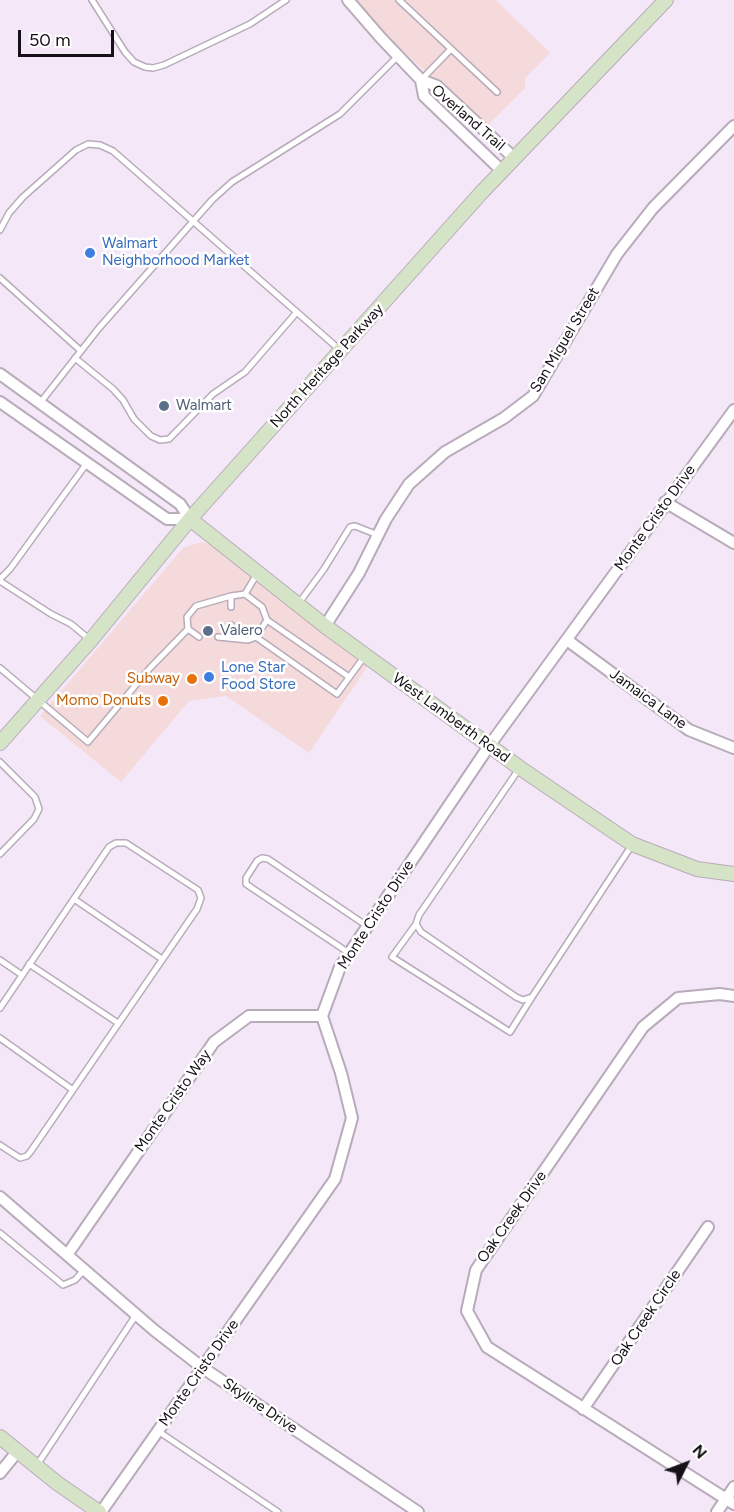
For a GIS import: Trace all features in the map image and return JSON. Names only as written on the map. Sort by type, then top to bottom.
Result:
[{"type":"main road","name":"North Heritage Parkway","points":[[0,743],[91,640],[190,519],[502,171],[666,0]]},
{"type":"main road","name":"West Lamberth Road","points":[[190,519],[365,656],[520,768],[632,844],[698,869],[734,874]]},
{"type":"main road","points":[[0,1437],[36,1467],[100,1512]]},
{"type":"street","name":"Overland Trail","points":[[348,0],[421,80],[437,86],[514,158]]},
{"type":"street","name":"Overland Trail","points":[[421,80],[424,96],[502,171]]},
{"type":"street","name":"San Miguel Street","points":[[325,626],[359,573],[386,519],[409,484],[445,452],[504,418],[533,396],[617,254],[653,208],[734,126]]},
{"type":"street","name":"West Lamberth Road","points":[[0,374],[180,504],[190,519]]},
{"type":"street","points":[[0,402],[167,519],[190,519]]},
{"type":"street","name":"Monte Cristo Drive","points":[[100,1512],[335,1179],[352,1118],[341,1073],[322,1017],[340,967],[489,746],[734,410]]},
{"type":"street","points":[[665,502],[734,543]]},
{"type":"street","name":"Jamaica Lane","points":[[567,640],[689,730],[734,748]]},
{"type":"street","name":"Oak Creek Drive","points":[[730,1502],[487,1347],[467,1311],[476,1270],[643,1028],[678,998],[720,994],[734,996]]},
{"type":"street","name":"Monte Cristo Way","points":[[67,1255],[214,1042],[249,1016],[322,1017]]},
{"type":"street","name":"Skyline Drive","points":[[0,1197],[136,1315],[203,1368],[418,1512]]},
{"type":"street","name":"Oak Creek Circle","points":[[583,1409],[708,1227]]},
{"type":"street","points":[[0,1473],[17,1452]]},
{"type":"street","points":[[717,1512],[730,1502],[734,1487]]},
{"type":"lane","points":[[92,0],[125,52],[135,62],[153,68],[164,65],[250,24],[286,0]]},
{"type":"lane","points":[[399,0],[497,92]]},
{"type":"lane","points":[[421,80],[452,49]]},
{"type":"lane","points":[[40,403],[75,358],[193,222],[232,182],[340,114],[399,55]]},
{"type":"lane","points":[[0,230],[9,213],[23,197],[76,150],[88,144],[100,144],[113,151],[341,351]]},
{"type":"lane","points":[[0,278],[81,351]]},
{"type":"lane","points":[[75,358],[118,395],[134,419],[151,436],[160,440],[169,439],[213,394],[245,372],[297,312]]},
{"type":"lane","points":[[87,463],[0,580],[51,614],[71,624],[91,640]]},
{"type":"lane","points":[[298,604],[324,569],[350,527],[355,526],[378,535]]},
{"type":"lane","points":[[245,594],[258,573]]},
{"type":"lane","points":[[0,668],[88,742],[150,668],[188,629],[187,617],[196,606],[204,606],[231,596],[245,594],[262,608],[267,620],[349,677]]},
{"type":"lane","points":[[231,596],[231,607]]},
{"type":"lane","points":[[218,637],[248,640],[256,637],[267,620]]},
{"type":"lane","points":[[231,625],[231,637]]},
{"type":"lane","points":[[188,629],[199,637]]},
{"type":"lane","points":[[256,637],[336,694],[365,656]]},
{"type":"lane","points":[[0,762],[35,796],[39,809],[34,819],[0,854]]},
{"type":"lane","points":[[520,768],[392,957],[510,1032],[632,844]]},
{"type":"lane","points":[[0,1008],[109,847],[116,843],[126,843],[198,890],[201,898],[196,909],[27,1156],[20,1158],[0,1145]]},
{"type":"lane","points":[[350,953],[246,884],[246,878],[257,861],[262,858],[268,859],[368,926]]},
{"type":"lane","points":[[74,899],[162,959]]},
{"type":"lane","points":[[416,924],[421,932],[516,997],[523,1000],[532,998]]},
{"type":"lane","points":[[0,960],[22,975]]},
{"type":"lane","points":[[29,964],[118,1023]]},
{"type":"lane","points":[[0,1038],[73,1090]]},
{"type":"lane","points":[[0,1233],[63,1285],[75,1280],[84,1270]]},
{"type":"lane","points":[[36,1467],[136,1315]]},
{"type":"lane","points":[[158,1431],[278,1512]]},
{"type":"shaded area","points":[[355,0],[496,0],[550,53],[525,78],[525,88],[486,127],[367,18]]},
{"type":"shaded area","points":[[202,542],[210,545],[369,664],[309,753],[226,696],[189,701],[121,782],[40,716],[183,548]]},
{"type":"place","name":"Walmart Neighborhood Market","points":[[90,253]]},
{"type":"place","name":"Walmart","points":[[164,406]]},
{"type":"place","name":"Valero","points":[[208,631]]},
{"type":"place","name":"Lone Star Food Store","points":[[209,677]]},
{"type":"place","name":"Subway","points":[[192,679]]},
{"type":"place","name":"Momo Donuts","points":[[163,701]]}]
